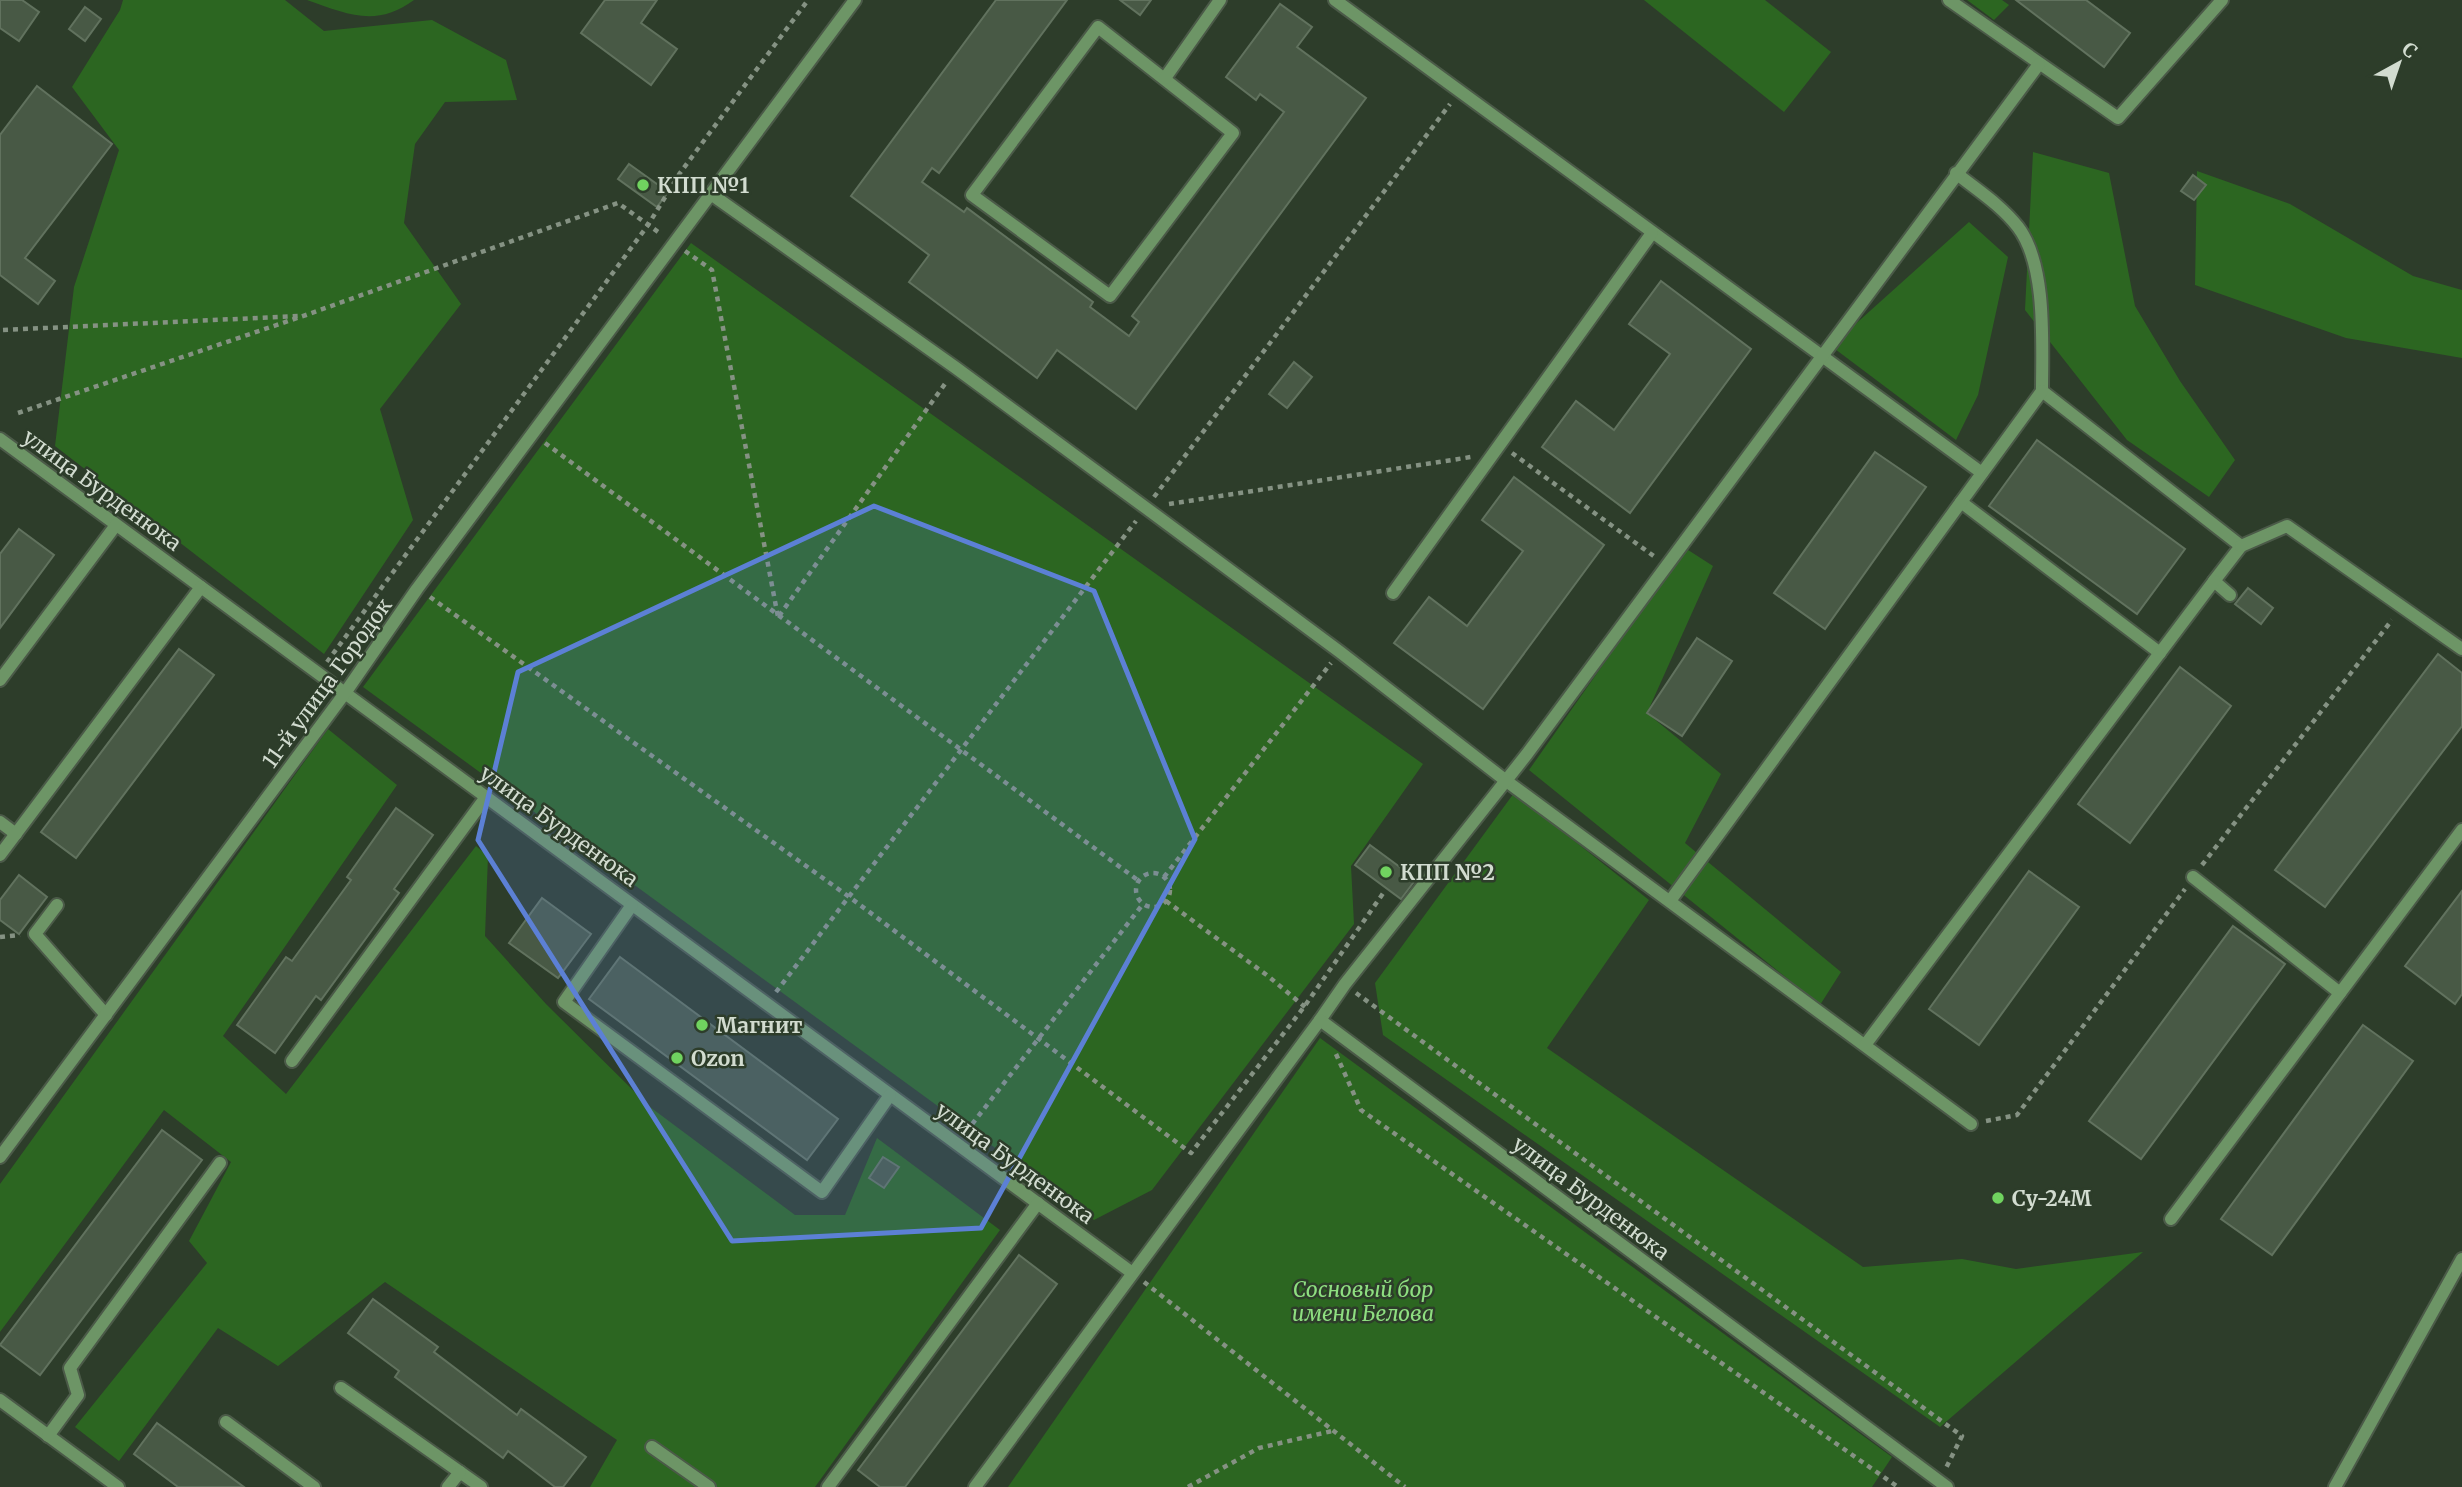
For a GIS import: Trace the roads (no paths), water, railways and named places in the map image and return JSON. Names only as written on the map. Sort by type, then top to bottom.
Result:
[{"type":"street","name":"11-й улица Городок","points":[[0,1157],[345,693],[417,589],[855,0]]},
{"type":"street","points":[[1165,78],[1220,0]]},
{"type":"street","points":[[1335,0],[1982,473]]},
{"type":"street","points":[[1949,0],[2118,118],[2222,0]]},
{"type":"street","points":[[1098,27],[1165,78],[1233,133],[1110,296],[972,195],[1098,27]]},
{"type":"street","points":[[975,1487],[1345,984],[1506,780],[2039,64]]},
{"type":"street","points":[[1670,901],[2042,391],[2042,315],[2032,250],[2018,227],[2000,207],[1956,173]]},
{"type":"street","points":[[711,194],[956,368],[1146,508],[1506,780],[1971,1124]]},
{"type":"street","points":[[1392,593],[1652,233]]},
{"type":"street","points":[[2042,391],[2241,545]]},
{"type":"street","name":"улица Бурденюка","points":[[0,439],[1131,1272]]},
{"type":"street","points":[[1961,502],[2160,653]]},
{"type":"street","points":[[0,680],[116,525]]},
{"type":"street","points":[[1865,1045],[2241,545],[2287,526],[2462,649]]},
{"type":"street","points":[[2214,581],[2230,595]]},
{"type":"street","points":[[0,855],[201,587]]},
{"type":"street","points":[[292,1061],[486,797]]},
{"type":"street","points":[[0,822],[16,834]]},
{"type":"street","points":[[2171,1219],[2462,830]]},
{"type":"street","points":[[2193,877],[2340,993]]},
{"type":"street","points":[[57,905],[35,934],[106,1015]]},
{"type":"street","points":[[632,905],[564,1002],[822,1192],[890,1095]]},
{"type":"street","name":"улица Бурденюка","points":[[1320,1020],[1943,1484]]},
{"type":"street","points":[[48,1436],[78,1395],[69,1368],[220,1163]]},
{"type":"street","points":[[828,1487],[1038,1203]]},
{"type":"street","points":[[2335,1487],[2462,1259]]},
{"type":"street","points":[[341,1388],[481,1487]]},
{"type":"street","points":[[0,1400],[118,1487]]},
{"type":"street","points":[[226,1422],[314,1487]]},
{"type":"street","points":[[652,1447],[709,1487]]},
{"type":"street","points":[[448,1487],[460,1472]]},
{"type":"place","name":"КПП №1","points":[[643,185]]},
{"type":"place","name":"КПП №2","points":[[1386,872]]},
{"type":"place","name":"Магнит","points":[[702,1025]]},
{"type":"place","name":"Ozon","points":[[677,1058]]},
{"type":"place","name":"Су-24М","points":[[1998,1198]]},
{"type":"park label","name":"Сосновый бор имени Белова","points":[[1363,1301]]}]
